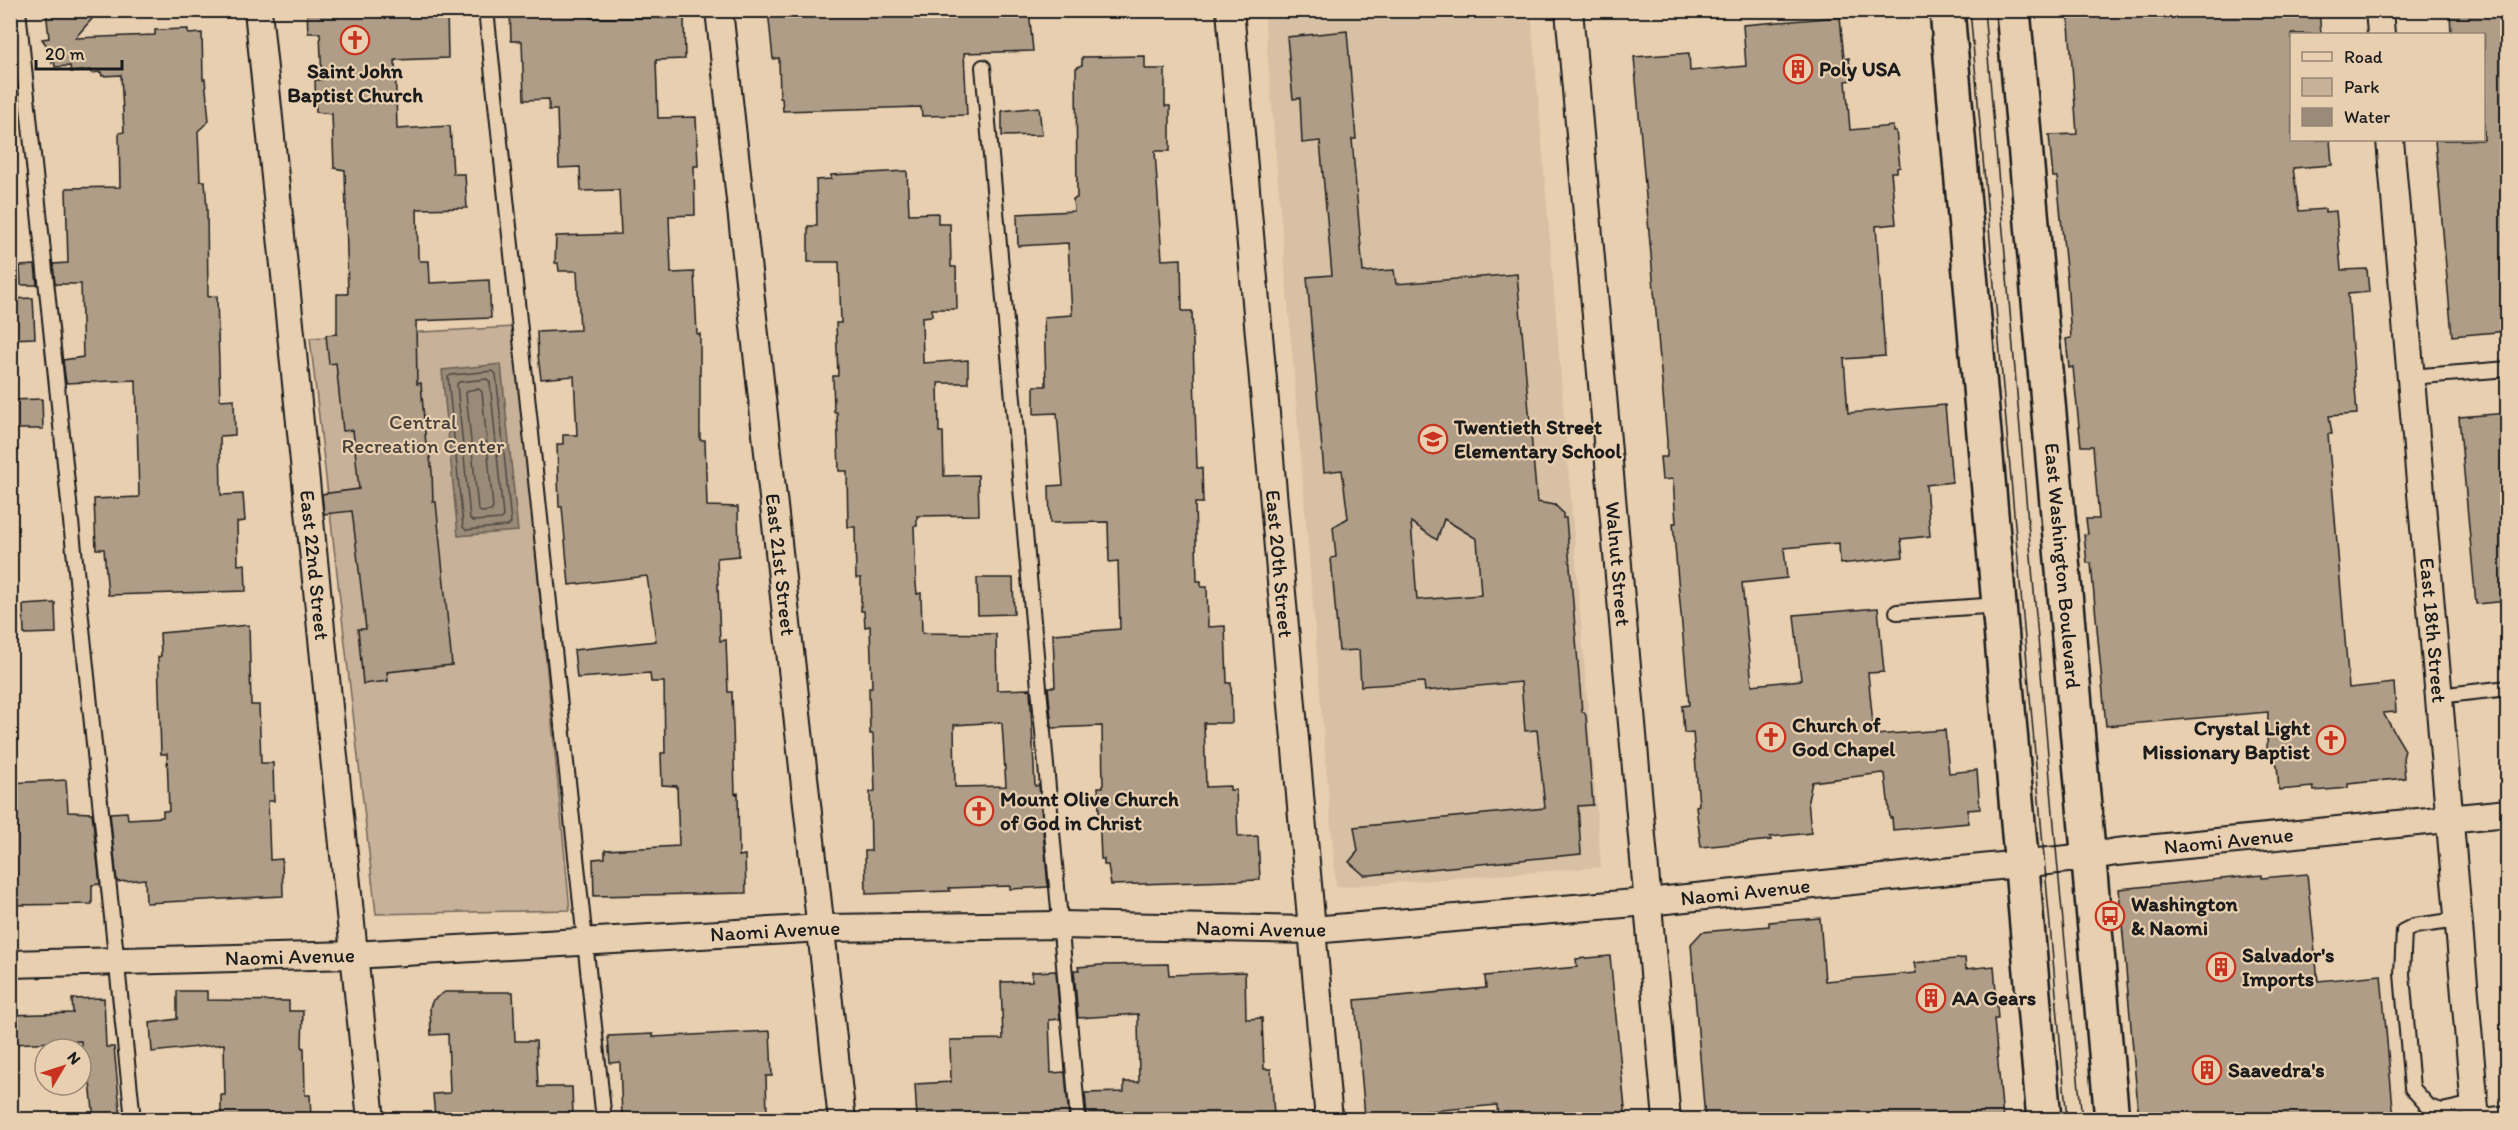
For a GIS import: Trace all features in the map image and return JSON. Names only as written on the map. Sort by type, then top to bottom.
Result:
[{"type":"main road","points":[[1947,10],[2044,1119]]},
{"type":"main road","name":"East Washington Boulevard","points":[[2013,10],[2087,857],[2106,1030],[2112,1119]]},
{"type":"street","name":"East 22nd Street","points":[[258,10],[371,1119]]},
{"type":"street","name":"East 21st Street","points":[[719,10],[842,1119]]},
{"type":"street","name":"East 20th Street","points":[[1230,10],[1329,1119]]},
{"type":"street","name":"Walnut Street","points":[[1569,10],[1667,1119]]},
{"type":"street","points":[[2379,10],[2381,33]]},
{"type":"street","name":"East 18th Street","points":[[2390,141],[2475,1113]]},
{"type":"street","name":"Naomi Avenue","points":[[10,964],[353,955],[822,928],[1059,925],[1312,930],[1647,902],[2508,813]]},
{"type":"lane","points":[[18,10],[133,1119]]},
{"type":"lane","points":[[486,10],[604,1119]]},
{"type":"lane","points":[[983,67],[1078,1119]]},
{"type":"lane","points":[[2410,377],[2508,369]]},
{"type":"lane","points":[[1897,612],[2000,605]]},
{"type":"lane","points":[[2438,696],[2508,688]]},
{"type":"lane","points":[[2458,920],[2414,926],[2404,931],[2402,974],[2412,1088],[2429,1107],[2442,1111],[2508,1113]]},
{"type":"shaded area","name":"Twentieth Street Elementary School","points":[[1264,11],[1531,11],[1601,867],[1336,887]]},
{"type":"green space","name":"Central Recreation Center","points":[[514,327],[570,910],[376,914],[310,338]]},
{"type":"water","points":[[501,364],[518,531],[458,536],[442,370]]},
{"type":"building","points":[[46,10],[100,10],[75,38],[155,35],[155,30],[188,29],[188,34],[202,33],[203,79],[205,79],[209,121],[198,131],[200,181],[205,181],[207,210],[208,297],[217,296],[220,400],[234,399],[235,435],[220,436],[221,495],[243,494],[245,521],[237,522],[238,565],[245,564],[246,591],[108,595],[104,549],[96,549],[94,499],[139,497],[136,380],[66,383],[63,360],[83,357],[81,284],[55,284],[53,264],[68,263],[66,188],[120,187],[119,133],[124,132],[121,75],[102,76],[101,72],[91,73],[91,70],[71,72],[70,66],[55,67],[50,50],[42,39],[49,38]]},
{"type":"building","points":[[307,10],[447,10],[448,58],[395,60],[397,129],[450,126],[453,174],[465,174],[467,208],[417,209],[418,257],[420,261],[429,261],[430,283],[489,280],[491,318],[416,321],[417,384],[421,383],[426,445],[428,444],[432,472],[433,502],[436,502],[452,665],[387,672],[388,681],[363,684],[358,629],[366,629],[352,511],[324,514],[322,494],[359,489],[353,430],[343,431],[336,363],[329,364],[326,335],[337,334],[337,294],[348,294],[345,170],[334,168],[332,114],[316,112],[315,80],[322,80],[320,33],[308,33]]},
{"type":"building","points":[[510,10],[590,10],[590,18],[684,18],[685,59],[656,60],[658,118],[696,117],[698,166],[694,166],[695,215],[669,216],[671,273],[694,272],[697,334],[700,334],[700,440],[705,440],[707,506],[738,507],[739,556],[717,558],[720,641],[726,640],[728,692],[732,692],[739,856],[745,855],[746,893],[594,896],[593,859],[605,858],[605,850],[679,846],[677,786],[662,785],[661,753],[665,753],[664,682],[651,682],[650,673],[577,678],[574,650],[656,641],[647,576],[569,585],[562,507],[559,507],[557,444],[563,444],[563,435],[577,435],[574,376],[541,379],[538,355],[537,332],[580,330],[577,271],[559,271],[558,263],[555,263],[556,236],[621,234],[619,190],[581,191],[580,167],[559,168],[557,110],[549,110],[549,99],[524,100],[522,41],[511,41]]},
{"type":"building","points":[[768,10],[1029,10],[1033,51],[964,53],[967,115],[922,116],[921,107],[783,111],[782,98],[780,98],[779,58],[773,59]]},
{"type":"building","points":[[2068,10],[2319,10],[2321,33],[2290,33],[2290,141],[2330,141],[2332,165],[2293,168],[2299,211],[2325,209],[2325,212],[2336,211],[2341,270],[2367,269],[2369,292],[2348,294],[2357,414],[2329,416],[2332,434],[2328,434],[2349,688],[2394,683],[2396,712],[2383,713],[2405,750],[2403,758],[2405,778],[2348,784],[2348,788],[2314,791],[2313,787],[2279,790],[2277,765],[2267,749],[2268,712],[2106,726],[2091,563],[2087,563],[2084,535],[2088,534],[2086,519],[2099,519],[2093,446],[2081,446],[2073,367],[2069,368],[2066,339],[2071,338],[2067,279],[2057,177],[2053,177],[2049,135],[2077,134]]},
{"type":"building","points":[[2450,10],[2508,10],[2508,331],[2452,336],[2435,141],[2485,141],[2485,33],[2451,33]]},
{"type":"building","points":[[1840,17],[1844,59],[1849,58],[1851,80],[1846,81],[1850,130],[1893,126],[1893,131],[1896,131],[1900,167],[1897,168],[1897,172],[1891,172],[1896,224],[1876,226],[1885,356],[1844,359],[1848,413],[1945,405],[1952,482],[1926,485],[1930,536],[1901,539],[1903,557],[1840,564],[1839,543],[1784,548],[1787,578],[1742,583],[1752,685],[1801,680],[1794,615],[1878,608],[1884,672],[1868,673],[1874,735],[1945,730],[1949,773],[1977,770],[1980,809],[1967,810],[1969,823],[1893,830],[1885,774],[1812,782],[1808,800],[1811,833],[1770,837],[1771,840],[1701,847],[1696,806],[1699,805],[1693,732],[1684,733],[1682,706],[1689,705],[1673,523],[1676,523],[1673,479],[1662,480],[1660,457],[1667,457],[1667,441],[1634,57],[1689,53],[1690,71],[1746,66],[1743,25]]},
{"type":"building","points":[[1347,31],[1356,139],[1352,139],[1363,272],[1394,270],[1396,284],[1517,274],[1537,502],[1555,505],[1563,513],[1563,518],[1566,518],[1582,712],[1586,716],[1593,805],[1578,806],[1581,854],[1370,875],[1364,875],[1349,862],[1358,851],[1354,827],[1545,808],[1537,730],[1525,731],[1521,682],[1425,691],[1424,682],[1361,686],[1359,650],[1339,651],[1331,558],[1336,557],[1333,527],[1348,518],[1342,470],[1324,472],[1307,277],[1332,275],[1320,141],[1302,143],[1300,98],[1293,99],[1287,37]],"holes":[[[1444,519],[1477,539],[1481,595],[1417,600],[1411,522],[1437,540]]]},
{"type":"building","points":[[1145,56],[1145,69],[1165,69],[1165,106],[1170,106],[1170,151],[1155,151],[1162,260],[1181,259],[1182,311],[1192,311],[1197,468],[1202,468],[1203,503],[1195,503],[1197,581],[1201,581],[1201,587],[1207,587],[1208,627],[1225,626],[1227,683],[1231,683],[1232,723],[1204,723],[1206,787],[1230,786],[1230,790],[1236,790],[1238,837],[1258,836],[1260,880],[1111,885],[1108,865],[1104,865],[1104,859],[1101,859],[1098,787],[1103,787],[1102,726],[1052,728],[1048,687],[1055,687],[1053,634],[1120,629],[1118,561],[1109,562],[1108,522],[1050,523],[1049,486],[1063,485],[1057,413],[1034,414],[1034,386],[1046,386],[1044,317],[1072,315],[1068,243],[1018,246],[1017,214],[1074,211],[1073,199],[1077,198],[1076,68],[1082,65],[1082,57]]},
{"type":"building","points":[[1039,107],[1042,135],[1002,136],[1002,111]]},
{"type":"building","points":[[907,171],[909,214],[938,213],[938,224],[950,224],[951,267],[956,267],[957,309],[932,309],[932,316],[922,317],[923,363],[968,360],[968,383],[938,383],[939,432],[943,432],[944,476],[978,475],[979,515],[917,516],[917,526],[914,526],[916,584],[917,594],[921,593],[922,633],[996,634],[997,690],[1030,689],[1035,786],[1039,785],[1048,887],[949,888],[950,891],[866,894],[865,851],[871,851],[870,792],[875,791],[873,734],[870,734],[869,688],[872,688],[870,626],[865,627],[864,611],[861,611],[861,578],[856,578],[855,527],[848,527],[847,471],[839,471],[833,376],[838,376],[836,323],[841,323],[839,262],[808,262],[808,226],[817,226],[816,180],[831,179],[831,175]],"holes":[[[1000,722],[1002,724],[1006,786],[955,787],[954,725]]]},
{"type":"building","points":[[35,265],[37,285],[21,285],[20,266]]},
{"type":"building","points":[[33,298],[35,338],[10,339],[10,299]]},
{"type":"building","points":[[42,399],[43,429],[10,429],[10,400]]},
{"type":"building","points":[[2508,413],[2508,601],[2476,604],[2459,417]]},
{"type":"building","points":[[977,578],[1013,578],[1014,614],[978,615]]},
{"type":"building","points":[[55,603],[56,633],[24,634],[23,605]]},
{"type":"building","points":[[249,625],[251,705],[259,705],[261,763],[273,763],[274,801],[268,801],[270,860],[282,859],[283,896],[146,903],[145,879],[117,882],[110,813],[127,812],[128,819],[163,817],[163,811],[169,811],[167,754],[161,754],[158,657],[161,656],[160,633]]},
{"type":"building","points":[[66,780],[68,812],[92,813],[100,884],[92,885],[92,904],[10,905],[10,783]]},
{"type":"building","name":"Salvador's Imports","points":[[2307,874],[2318,981],[2381,975],[2394,1119],[2139,1119],[2119,889],[2262,875],[2262,878]]},
{"type":"building","points":[[1820,918],[1825,981],[1916,973],[1914,963],[1965,958],[1966,969],[1994,966],[1998,1019],[1994,1019],[2003,1119],[1705,1119],[1691,944],[1702,932],[1769,926],[1769,922]]},
{"type":"building","points":[[1610,956],[1626,1119],[1498,1119],[1497,1105],[1365,1117],[1355,1000],[1486,988],[1485,976],[1577,967],[1576,959]]},
{"type":"building","points":[[1168,964],[1169,975],[1245,972],[1246,1019],[1262,1018],[1264,1069],[1271,1069],[1274,1116],[1196,1119],[1196,1113],[1087,1117],[1085,1093],[1124,1092],[1124,1082],[1139,1082],[1138,1014],[1078,1018],[1074,970],[1079,970],[1078,967],[1101,965]]},
{"type":"building","points":[[1056,971],[1060,1019],[1049,1020],[1051,1073],[1065,1072],[1069,1119],[1026,1119],[1025,1116],[917,1119],[915,1084],[951,1082],[950,1040],[1003,1039],[1001,982],[1032,981],[1032,972]]},
{"type":"building","points":[[177,991],[207,991],[207,1000],[289,1001],[289,1011],[303,1011],[302,1048],[304,1048],[305,1095],[310,1095],[311,1119],[221,1119],[221,1095],[225,1095],[224,1044],[152,1052],[150,1023],[177,1019]]},
{"type":"building","points":[[445,992],[513,992],[515,1041],[536,1041],[538,1087],[572,1087],[573,1117],[435,1119],[433,1094],[450,1093],[448,1034],[431,1035],[430,1007],[433,1000]]},
{"type":"building","points":[[104,998],[106,1047],[114,1047],[121,1119],[94,1119],[92,1097],[93,1037],[33,1037],[33,1043],[10,1044],[10,1015],[73,1013],[72,999]]},
{"type":"building","points":[[770,1031],[772,1076],[766,1076],[767,1116],[765,1119],[622,1118],[620,1062],[610,1063],[608,1036],[653,1034],[653,1037]]},
{"type":"tram line","points":[[1970,10],[2067,1120]]},
{"type":"tram line","points":[[1984,10],[2057,859],[2082,1120]]},
{"type":"place","name":"Saint John Baptist Church","points":[[355,40]]},
{"type":"place","name":"Poly USA","points":[[1798,69]]},
{"type":"place","name":"Twentieth Street Elementary School","points":[[1433,439]]},
{"type":"place","name":"Church of God Chapel","points":[[1771,737]]},
{"type":"place","name":"Crystal Light Missionary Baptist","points":[[2331,740]]},
{"type":"place","name":"Mount Olive Church of God in Christ","points":[[979,811]]},
{"type":"place","name":"Washington & Naomi","points":[[2110,916]]},
{"type":"place","name":"Salvador's Imports","points":[[2221,967]]},
{"type":"place","name":"AA Gears","points":[[1931,998]]},
{"type":"place","name":"Saavedra's","points":[[2207,1070]]}]
